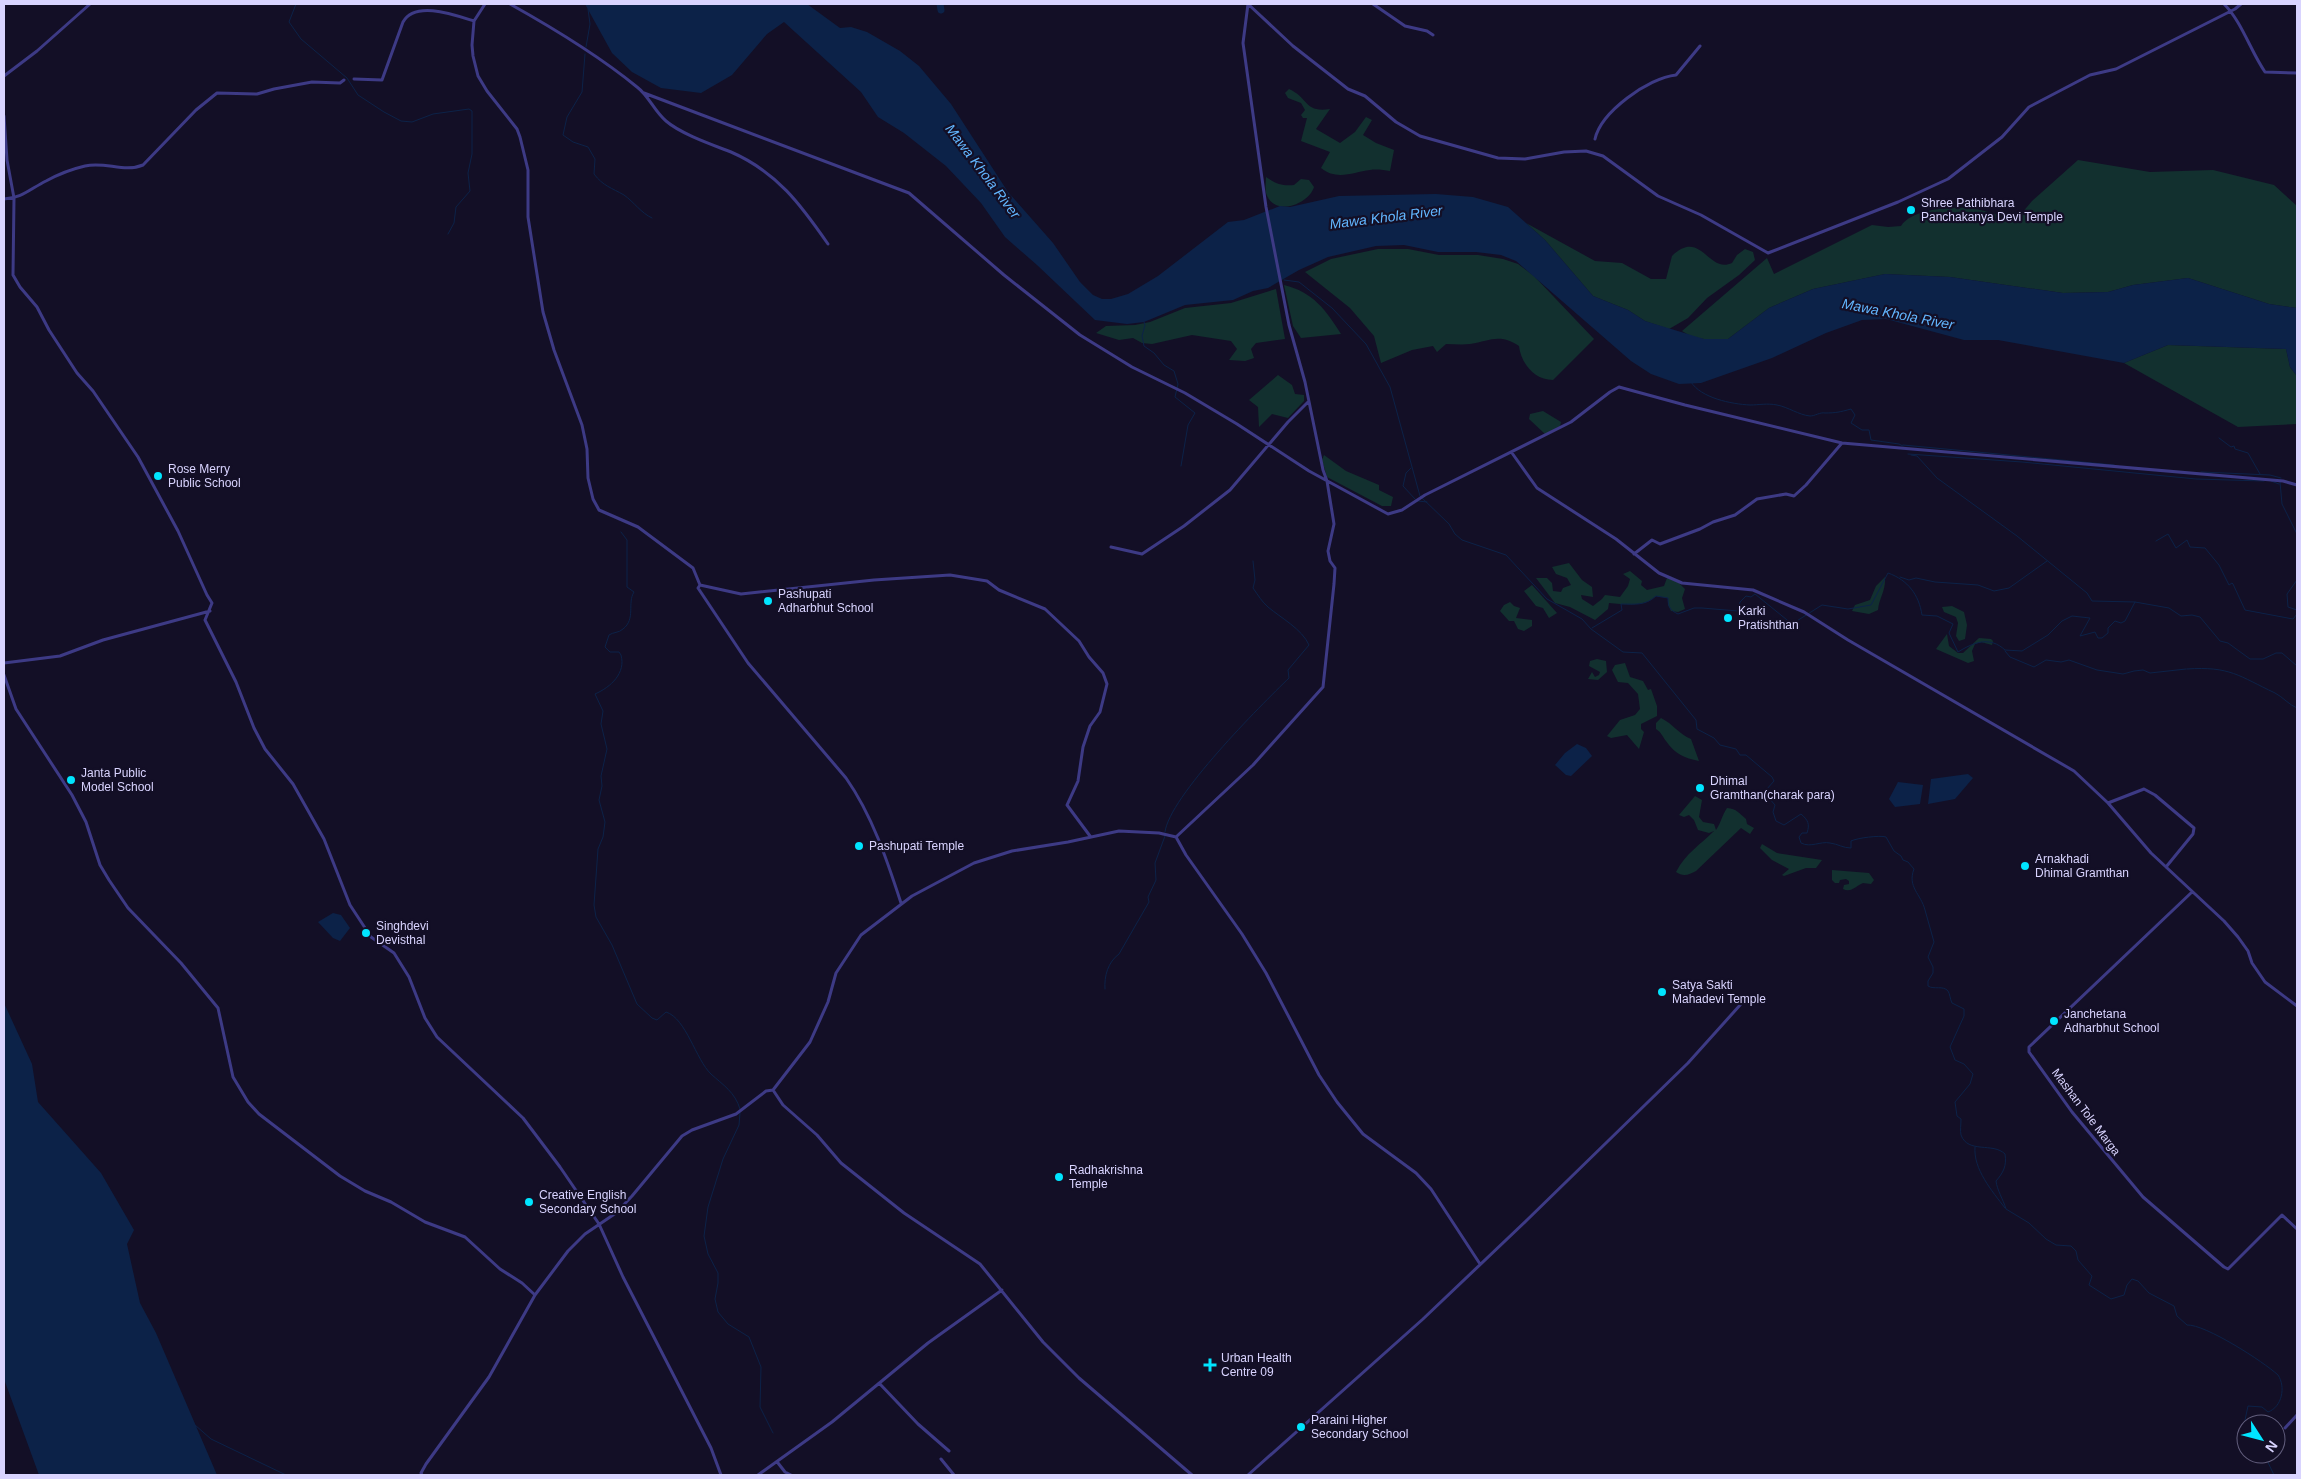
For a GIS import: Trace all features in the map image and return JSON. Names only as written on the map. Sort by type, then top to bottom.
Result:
[{"type":"street","points":[[4,76],[37,51],[90,4]]},
{"type":"street","points":[[486,4],[474,21],[472,45],[478,76],[487,91],[517,129],[524,151],[529,186],[528,217],[543,312],[556,357],[582,425],[587,449],[588,478],[595,506],[603,512],[624,520],[660,542],[693,568],[700,585],[698,588],[702,595],[748,663],[846,778],[859,796],[901,903]]},
{"type":"street","points":[[510,4],[589,53],[644,93],[702,117],[909,193],[1010,280],[1080,335],[1132,367],[1185,394],[1269,444],[1309,471],[1388,514],[1402,510],[1425,495],[1512,453],[1574,420],[1619,387],[1842,443],[2283,481],[2297,485]]},
{"type":"street","points":[[1248,4],[1292,46],[1348,89],[1365,96],[1396,122],[1420,136],[1498,158],[1525,158],[1564,152],[1586,151],[1603,156],[1658,196],[1701,215],[1768,253],[1802,238],[1898,202],[1948,179],[1996,142],[2029,107],[2090,75],[2116,69],[2158,46],[2192,33],[2241,4]]},
{"type":"street","points":[[1176,837],[1253,765],[1323,687],[1335,568],[1330,561],[1328,551],[1334,532],[1327,480],[1322,470],[1297,351],[1289,325],[1266,207],[1244,43],[1248,4]]},
{"type":"street","points":[[1373,4],[1405,26],[1427,31],[1433,35]]},
{"type":"street","points":[[2224,4],[2231,11],[2265,72],[2297,74]]},
{"type":"street","points":[[354,79],[382,80],[403,22],[408,14],[418,10],[434,9],[474,21]]},
{"type":"street","points":[[1595,140],[1596,133],[1611,111],[1653,83],[1667,76],[1676,75],[1700,46]]},
{"type":"street","points":[[4,199],[25,195],[46,181],[85,166],[100,164],[135,168],[143,165],[196,110],[217,93],[257,94],[312,82],[340,83],[344,80]]},
{"type":"street","points":[[644,93],[656,111],[674,127],[711,146],[730,152],[770,174],[800,206],[828,244]]},
{"type":"street","points":[[4,116],[7,160],[14,198],[13,275],[20,287],[37,306],[58,345],[77,373],[93,391],[147,473],[178,530],[206,595],[212,603],[205,620],[236,682],[254,728],[265,749],[293,784],[308,807],[324,838],[350,905],[371,936],[394,953],[409,977],[425,1018],[437,1036],[523,1118],[560,1167],[599,1224],[623,1277],[711,1448],[721,1475]]},
{"type":"street","points":[[1111,548],[1131,553],[1142,554],[1147,552],[1230,490],[1308,402]]},
{"type":"street","points":[[1634,554],[1652,540],[1660,544],[1735,515],[1757,499],[1786,494],[1794,496],[1806,485],[1842,443]]},
{"type":"street","points":[[1512,453],[1537,488],[1584,517],[1659,573],[1682,583],[1753,590],[1804,612],[2074,772],[2108,802],[2151,853],[2238,936],[2248,951],[2252,963],[2265,982],[2297,1006]]},
{"type":"street","points":[[700,585],[741,594],[827,584],[950,575],[987,581],[999,590],[1044,609],[1079,641],[1089,657],[1103,673],[1107,684],[1100,712],[1090,726],[1082,747],[1078,781],[1067,805],[1090,836]]},
{"type":"street","points":[[4,663],[60,656],[103,640],[210,611]]},
{"type":"street","points":[[4,675],[16,709],[72,795],[86,822],[100,865],[109,880],[128,908],[181,963],[218,1008],[233,1077],[248,1102],[259,1114],[340,1176],[425,1222],[465,1237],[500,1269],[522,1283],[535,1295]]},
{"type":"street","points":[[2108,802],[2144,789],[2155,795],[2194,828],[2192,834],[2166,867]]},
{"type":"street","points":[[422,1475],[420,1473],[489,1377],[535,1295],[571,1247],[616,1213],[682,1136],[692,1130],[736,1114],[766,1091],[773,1090],[810,1042],[828,1002],[836,973],[861,935],[901,903],[955,872],[1012,851],[1119,831],[1165,834],[1176,837],[1186,855],[1242,934],[1266,973],[1311,1059],[1337,1102],[1363,1134],[1416,1173],[1431,1189],[1480,1264]]},
{"type":"street","name":"Mashan Tole Marga","points":[[2192,892],[2029,1048],[2029,1052],[2072,1112],[2143,1197],[2224,1267],[2228,1269],[2282,1215],[2297,1229]]},
{"type":"street","points":[[1248,1475],[1423,1319],[1688,1063],[1741,1004]]},
{"type":"street","points":[[773,1090],[783,1105],[822,1140],[841,1163],[904,1213],[972,1258],[1002,1290],[1043,1342],[1080,1378],[1192,1475]]},
{"type":"street","points":[[758,1475],[778,1463],[832,1422],[928,1343],[1002,1290]]},
{"type":"street","points":[[879,1383],[918,1424],[949,1452]]},
{"type":"street","points":[[2286,1427],[2297,1415]]},
{"type":"street","points":[[941,1459],[954,1475]]},
{"type":"street","points":[[778,1463],[785,1472],[791,1475]]},
{"type":"green space","points":[[1289,89],[1315,109],[1330,109],[1316,129],[1340,143],[1355,132],[1366,117],[1372,120],[1363,135],[1376,143],[1394,150],[1390,171],[1372,170],[1339,175],[1327,172],[1321,168],[1330,152],[1301,141],[1307,118],[1303,118],[1301,115],[1305,110],[1301,103],[1288,98],[1285,93]]},
{"type":"green space","points":[[2078,160],[2150,172],[2213,170],[2274,185],[2297,206],[2297,308],[2269,304],[2188,278],[2133,285],[2108,292],[2063,293],[1950,277],[1885,274],[1813,289],[1769,308],[1728,339],[1692,337],[1682,331],[1767,258],[1774,274],[1872,225],[1901,226],[1913,216],[1931,210],[1973,209],[2016,220],[2032,201]]},
{"type":"green space","points":[[1266,177],[1283,185],[1294,185],[1301,179],[1309,180],[1314,187],[1306,199],[1291,206],[1283,207],[1270,201],[1266,193]]},
{"type":"green space","points":[[1526,223],[1595,261],[1622,263],[1651,279],[1666,279],[1672,256],[1682,249],[1690,247],[1697,249],[1717,263],[1724,265],[1732,263],[1737,255],[1745,249],[1753,252],[1755,260],[1739,275],[1707,298],[1688,318],[1669,329],[1645,321],[1628,310],[1593,296],[1545,240]]},
{"type":"green space","points":[[1378,249],[1408,249],[1439,255],[1478,255],[1503,259],[1518,264],[1534,276],[1594,339],[1553,380],[1534,374],[1522,358],[1519,346],[1500,339],[1467,344],[1446,344],[1437,352],[1433,346],[1412,350],[1381,363],[1374,336],[1350,308],[1305,272],[1331,259]]},
{"type":"green space","points":[[1284,285],[1303,292],[1318,303],[1341,334],[1301,338],[1293,326]]},
{"type":"green space","points":[[1276,289],[1285,339],[1256,343],[1251,349],[1254,358],[1245,361],[1229,360],[1237,349],[1231,341],[1192,335],[1152,344],[1142,343],[1133,338],[1119,340],[1096,333],[1106,326],[1135,325],[1150,322],[1185,308],[1231,303]]},
{"type":"green space","points":[[2168,345],[2286,349],[2290,367],[2297,376],[2297,424],[2238,427],[2124,363]]},
{"type":"green space","points":[[1278,375],[1292,385],[1295,394],[1304,395],[1304,401],[1288,418],[1272,414],[1259,427],[1258,407],[1249,400]]},
{"type":"green space","points":[[1543,411],[1561,422],[1560,426],[1545,434],[1529,419],[1530,414]]},
{"type":"green space","points":[[1324,455],[1346,471],[1379,485],[1379,490],[1393,497],[1391,506],[1382,506],[1327,477],[1322,460]]},
{"type":"green space","points":[[1569,563],[1582,580],[1592,587],[1593,597],[1581,595],[1582,599],[1593,606],[1605,595],[1620,597],[1628,586],[1630,579],[1623,574],[1630,571],[1642,581],[1641,585],[1647,590],[1664,586],[1667,578],[1679,583],[1685,589],[1682,598],[1685,609],[1678,612],[1671,611],[1668,605],[1668,598],[1656,596],[1640,604],[1609,603],[1608,609],[1595,620],[1570,607],[1555,603],[1536,578],[1547,578],[1552,583],[1553,591],[1561,592],[1563,588],[1571,585],[1567,578],[1556,574],[1552,567]]},
{"type":"green space","points":[[1885,577],[1878,610],[1869,614],[1852,611],[1855,605],[1870,600],[1876,586]]},
{"type":"green space","points":[[1532,585],[1557,613],[1549,618],[1543,608],[1536,606],[1524,591]]},
{"type":"green space","points":[[1510,602],[1520,608],[1516,618],[1532,620],[1532,626],[1524,631],[1518,629],[1514,621],[1509,621],[1500,611],[1504,605]]},
{"type":"green space","points":[[1952,606],[1964,612],[1967,625],[1965,639],[1959,641],[1956,636],[1958,623],[1956,617],[1944,612],[1942,607]]},
{"type":"green space","points":[[1947,634],[1949,646],[1958,653],[1963,653],[1979,638],[1991,639],[1993,641],[1992,645],[1981,642],[1975,644],[1972,651],[1974,661],[1968,663],[1936,649]]},
{"type":"green space","points":[[1597,659],[1606,661],[1607,672],[1598,680],[1588,679],[1592,672],[1595,677],[1599,675],[1600,672],[1589,666],[1590,661]]},
{"type":"green space","points":[[1625,663],[1630,677],[1643,681],[1648,690],[1651,689],[1657,706],[1657,716],[1641,724],[1641,729],[1644,732],[1639,749],[1627,735],[1611,738],[1607,736],[1620,720],[1635,715],[1640,709],[1638,694],[1628,683],[1618,682],[1612,670],[1615,665]]},
{"type":"green space","points":[[1661,718],[1691,739],[1699,761],[1680,755],[1669,745],[1656,729],[1656,723]]},
{"type":"green space","points":[[1695,796],[1702,800],[1699,817],[1703,822],[1714,824],[1716,830],[1727,808],[1738,812],[1746,819],[1747,824],[1754,828],[1750,834],[1741,828],[1696,871],[1684,875],[1676,872],[1680,865],[1714,831],[1709,833],[1698,830],[1694,820],[1689,815],[1684,817],[1679,815]]},
{"type":"green space","points":[[1762,844],[1777,853],[1822,860],[1816,868],[1806,868],[1784,876],[1782,875],[1789,869],[1772,860],[1760,848]]},
{"type":"green space","points":[[1832,870],[1869,873],[1874,880],[1871,884],[1863,883],[1851,890],[1846,890],[1843,889],[1844,885],[1849,884],[1849,881],[1846,879],[1835,883],[1832,880]]},
{"type":"water","name":"Mawa Khola River","points":[[585,4],[807,4],[840,28],[851,27],[867,32],[900,51],[919,66],[951,104],[1008,192],[1053,243],[1080,282],[1093,295],[1102,299],[1111,299],[1128,294],[1158,276],[1228,222],[1244,220],[1280,206],[1290,207],[1339,196],[1436,194],[1473,197],[1508,207],[1545,240],[1593,296],[1628,310],[1645,321],[1704,339],[1728,339],[1769,308],[1813,289],[1885,274],[1950,277],[2063,293],[2108,292],[2133,285],[2188,278],[2269,304],[2297,308],[2297,376],[2290,367],[2286,349],[2168,345],[2124,363],[1998,340],[1964,340],[1886,319],[1862,320],[1826,333],[1772,358],[1701,383],[1679,384],[1651,374],[1631,361],[1516,261],[1501,255],[1476,252],[1438,252],[1404,245],[1376,246],[1328,257],[1299,270],[1268,288],[1253,291],[1233,300],[1185,305],[1144,322],[1127,324],[1095,320],[1005,237],[981,203],[946,166],[904,133],[878,117],[861,92],[784,22],[767,34],[732,75],[701,93],[661,88],[632,72],[612,53]]},
{"type":"water","points":[[1577,744],[1586,748],[1592,756],[1571,776],[1566,775],[1555,765],[1565,753]]},
{"type":"water","points":[[1968,774],[1973,778],[1955,799],[1928,804],[1931,779]]},
{"type":"water","points":[[1898,782],[1923,785],[1920,804],[1895,807],[1889,799]]},
{"type":"water","points":[[333,913],[341,915],[350,928],[340,941],[333,938],[318,922]]},
{"type":"water","points":[[4,1003],[32,1064],[38,1102],[101,1173],[134,1230],[127,1244],[140,1303],[156,1333],[217,1475],[39,1475],[4,1379]]},
{"type":"waterway","points":[[296,4],[289,22],[301,39],[347,78],[358,95],[384,112],[401,121],[412,122],[433,114],[469,109],[472,111],[472,154],[468,173],[470,191],[456,207],[454,223],[448,234]]},
{"type":"waterway","points":[[940,4],[941,10]]},
{"type":"waterway","points":[[586,47],[590,24],[588,9]]},
{"type":"waterway","points":[[585,54],[582,92],[567,117],[563,135],[573,142],[588,147],[595,159],[594,174],[597,178],[624,195],[652,218]]},
{"type":"waterway","points":[[1284,280],[1299,282],[1332,308],[1366,344],[1390,387],[1420,496],[1449,524],[1455,534],[1462,540],[1506,555],[1547,599],[1582,619],[1591,629],[1623,652],[1642,653],[1696,720],[1697,729],[1714,738],[1720,745],[1736,749],[1740,755],[1746,755],[1772,777],[1774,781],[1766,790],[1767,796],[1775,805],[1773,812],[1776,821],[1784,825],[1801,814],[1808,822],[1807,833],[1802,833],[1799,837],[1801,843],[1808,845],[1830,843],[1851,848],[1851,841],[1883,836],[1886,837],[1894,851],[1914,869],[1912,875],[1913,886],[1923,904],[1934,942],[1928,957],[1933,967],[1933,973],[1928,981],[1928,986],[1946,989],[1949,992],[1952,1003],[1964,1009],[1964,1016],[1950,1047],[1955,1060],[1964,1064],[1973,1074],[1970,1084],[1955,1102],[1957,1116],[1961,1119],[1961,1135],[1964,1141],[2005,1154],[2004,1169],[1996,1181],[2006,1209],[2029,1223],[2046,1239],[2056,1245],[2071,1246],[2076,1251],[2078,1260],[2092,1276],[2089,1285],[2111,1299],[2124,1295],[2127,1285],[2132,1279],[2138,1281],[2149,1293],[2174,1306],[2177,1316],[2187,1325],[2196,1326],[2220,1337],[2248,1353],[2278,1375],[2282,1391],[2277,1406],[2268,1412],[2262,1407],[2248,1406],[2246,1414]]},
{"type":"waterway","points":[[1144,322],[1142,336],[1144,346],[1154,353],[1164,365],[1174,371],[1178,384],[1175,397],[1195,413],[1188,425],[1181,466]]},
{"type":"waterway","points":[[1691,382],[1702,392],[1717,399],[1750,405],[1777,405],[1810,416],[1851,409],[1855,415],[1851,423],[1862,430],[1869,430],[1871,440],[1903,446]]},
{"type":"waterway","points":[[2219,438],[2231,447],[2234,446],[2235,449],[2248,453],[2260,474]]},
{"type":"waterway","points":[[1903,445],[2114,465]]},
{"type":"waterway","points":[[1908,454],[2022,462],[2196,479],[2264,481]]},
{"type":"waterway","points":[[1911,455],[1917,456],[1937,478],[2017,536],[2087,593],[2092,601],[2135,602]]},
{"type":"waterway","points":[[1411,468],[1406,473],[1403,486],[1415,499]]},
{"type":"waterway","points":[[2201,472],[2270,475],[2281,478]]},
{"type":"waterway","points":[[2271,481],[2279,484]]},
{"type":"waterway","points":[[2280,482],[2282,504],[2297,534]]},
{"type":"waterway","points":[[1418,501],[1427,502]]},
{"type":"waterway","points":[[621,532],[627,540],[627,587],[634,592],[627,625],[609,635],[605,647],[610,652],[619,652],[622,662],[621,668],[616,679],[595,694],[603,711],[601,724],[607,749],[601,776],[602,786],[599,800],[605,822],[603,837],[598,849],[594,905],[596,917],[612,945],[637,1004],[652,1018],[657,1020],[666,1012],[679,1022],[706,1068],[732,1093],[740,1109]]},
{"type":"waterway","points":[[2156,541],[2168,534],[2176,548],[2187,540],[2190,547],[2205,548],[2219,565],[2229,585],[2233,584],[2245,610],[2293,619],[2297,614]]},
{"type":"waterway","points":[[1165,832],[1170,816],[1182,797],[1218,752],[1289,678],[1288,670],[1309,645],[1296,629],[1266,605],[1253,588],[1255,580],[1253,561]]},
{"type":"waterway","points":[[1900,577],[1909,580],[1916,578],[1935,582],[1978,585],[1994,591],[2009,588],[2047,561]]},
{"type":"waterway","points":[[1592,628],[1622,610],[1621,604],[1644,603],[1656,596],[1668,598],[1670,608],[1678,614],[1694,608],[1738,611],[1740,602],[1746,596],[1751,597],[1755,594],[1792,624],[1822,605],[1848,609],[1871,605],[1888,573],[1907,584],[1918,601],[1922,615],[1937,616],[1953,624],[1949,633],[1958,652],[1982,642],[1994,643],[2005,650],[2022,651],[2048,635],[2062,621],[2072,616],[2090,618],[2080,636],[2095,632],[2098,638],[2102,638],[2108,633],[2108,628],[2115,621],[2121,623],[2125,621],[2135,602],[2169,608],[2181,616],[2192,615],[2200,617],[2220,641],[2228,643],[2250,659],[2263,659],[2276,653],[2282,653],[2297,666]]},
{"type":"waterway","points":[[2297,580],[2287,594],[2288,607],[2297,610]]},
{"type":"waterway","points":[[2005,651],[2010,657],[2034,667],[2046,660],[2061,662],[2069,660],[2097,670],[2123,674],[2143,670],[2150,673],[2186,669]]},
{"type":"waterway","points":[[2187,669],[2214,669],[2243,677],[2275,693],[2297,708]]},
{"type":"waterway","points":[[1105,989],[1105,979],[1109,965],[1119,954],[1149,902],[1148,897],[1156,880],[1155,863],[1165,836]]},
{"type":"waterway","points":[[740,1113],[739,1125],[723,1159],[708,1207],[704,1236],[708,1254],[718,1273],[715,1299],[718,1312],[728,1324],[749,1337],[761,1367],[760,1407],[773,1433]]},
{"type":"waterway","points":[[1975,1147],[1975,1155],[1980,1171],[1989,1187],[2005,1208]]},
{"type":"waterway","points":[[195,1425],[211,1439],[286,1475]]},
{"type":"waterway","points":[[2269,1464],[2274,1475]]},
{"type":"place","name":"Shree Pathibhara Panchakanya Devi Temple","points":[[1911,210]]},
{"type":"place","name":"Rose Merry Public School","points":[[158,476]]},
{"type":"place","name":"Pashupati Adharbhut School","points":[[768,601]]},
{"type":"place","name":"Karki Pratishthan","points":[[1728,618]]},
{"type":"place","name":"Janta Public Model School","points":[[71,780]]},
{"type":"place","name":"Dhimal Gramthan(charak para)","points":[[1700,788]]},
{"type":"place","name":"Pashupati Temple","points":[[859,846]]},
{"type":"place","name":"Arnakhadi Dhimal Gramthan","points":[[2025,866]]},
{"type":"place","name":"Singhdevi Devisthal","points":[[366,933]]},
{"type":"place","name":"Satya Sakti Mahadevi Temple","points":[[1662,992]]},
{"type":"place","name":"Janchetana Adharbhut School","points":[[2054,1021]]},
{"type":"place","name":"Radhakrishna Temple","points":[[1059,1177]]},
{"type":"place","name":"Creative English Secondary School","points":[[529,1202]]},
{"type":"place","name":"Urban Health Centre 09","points":[[1210,1365]]},
{"type":"place","name":"Paraini Higher Secondary School","points":[[1301,1427]]}]
